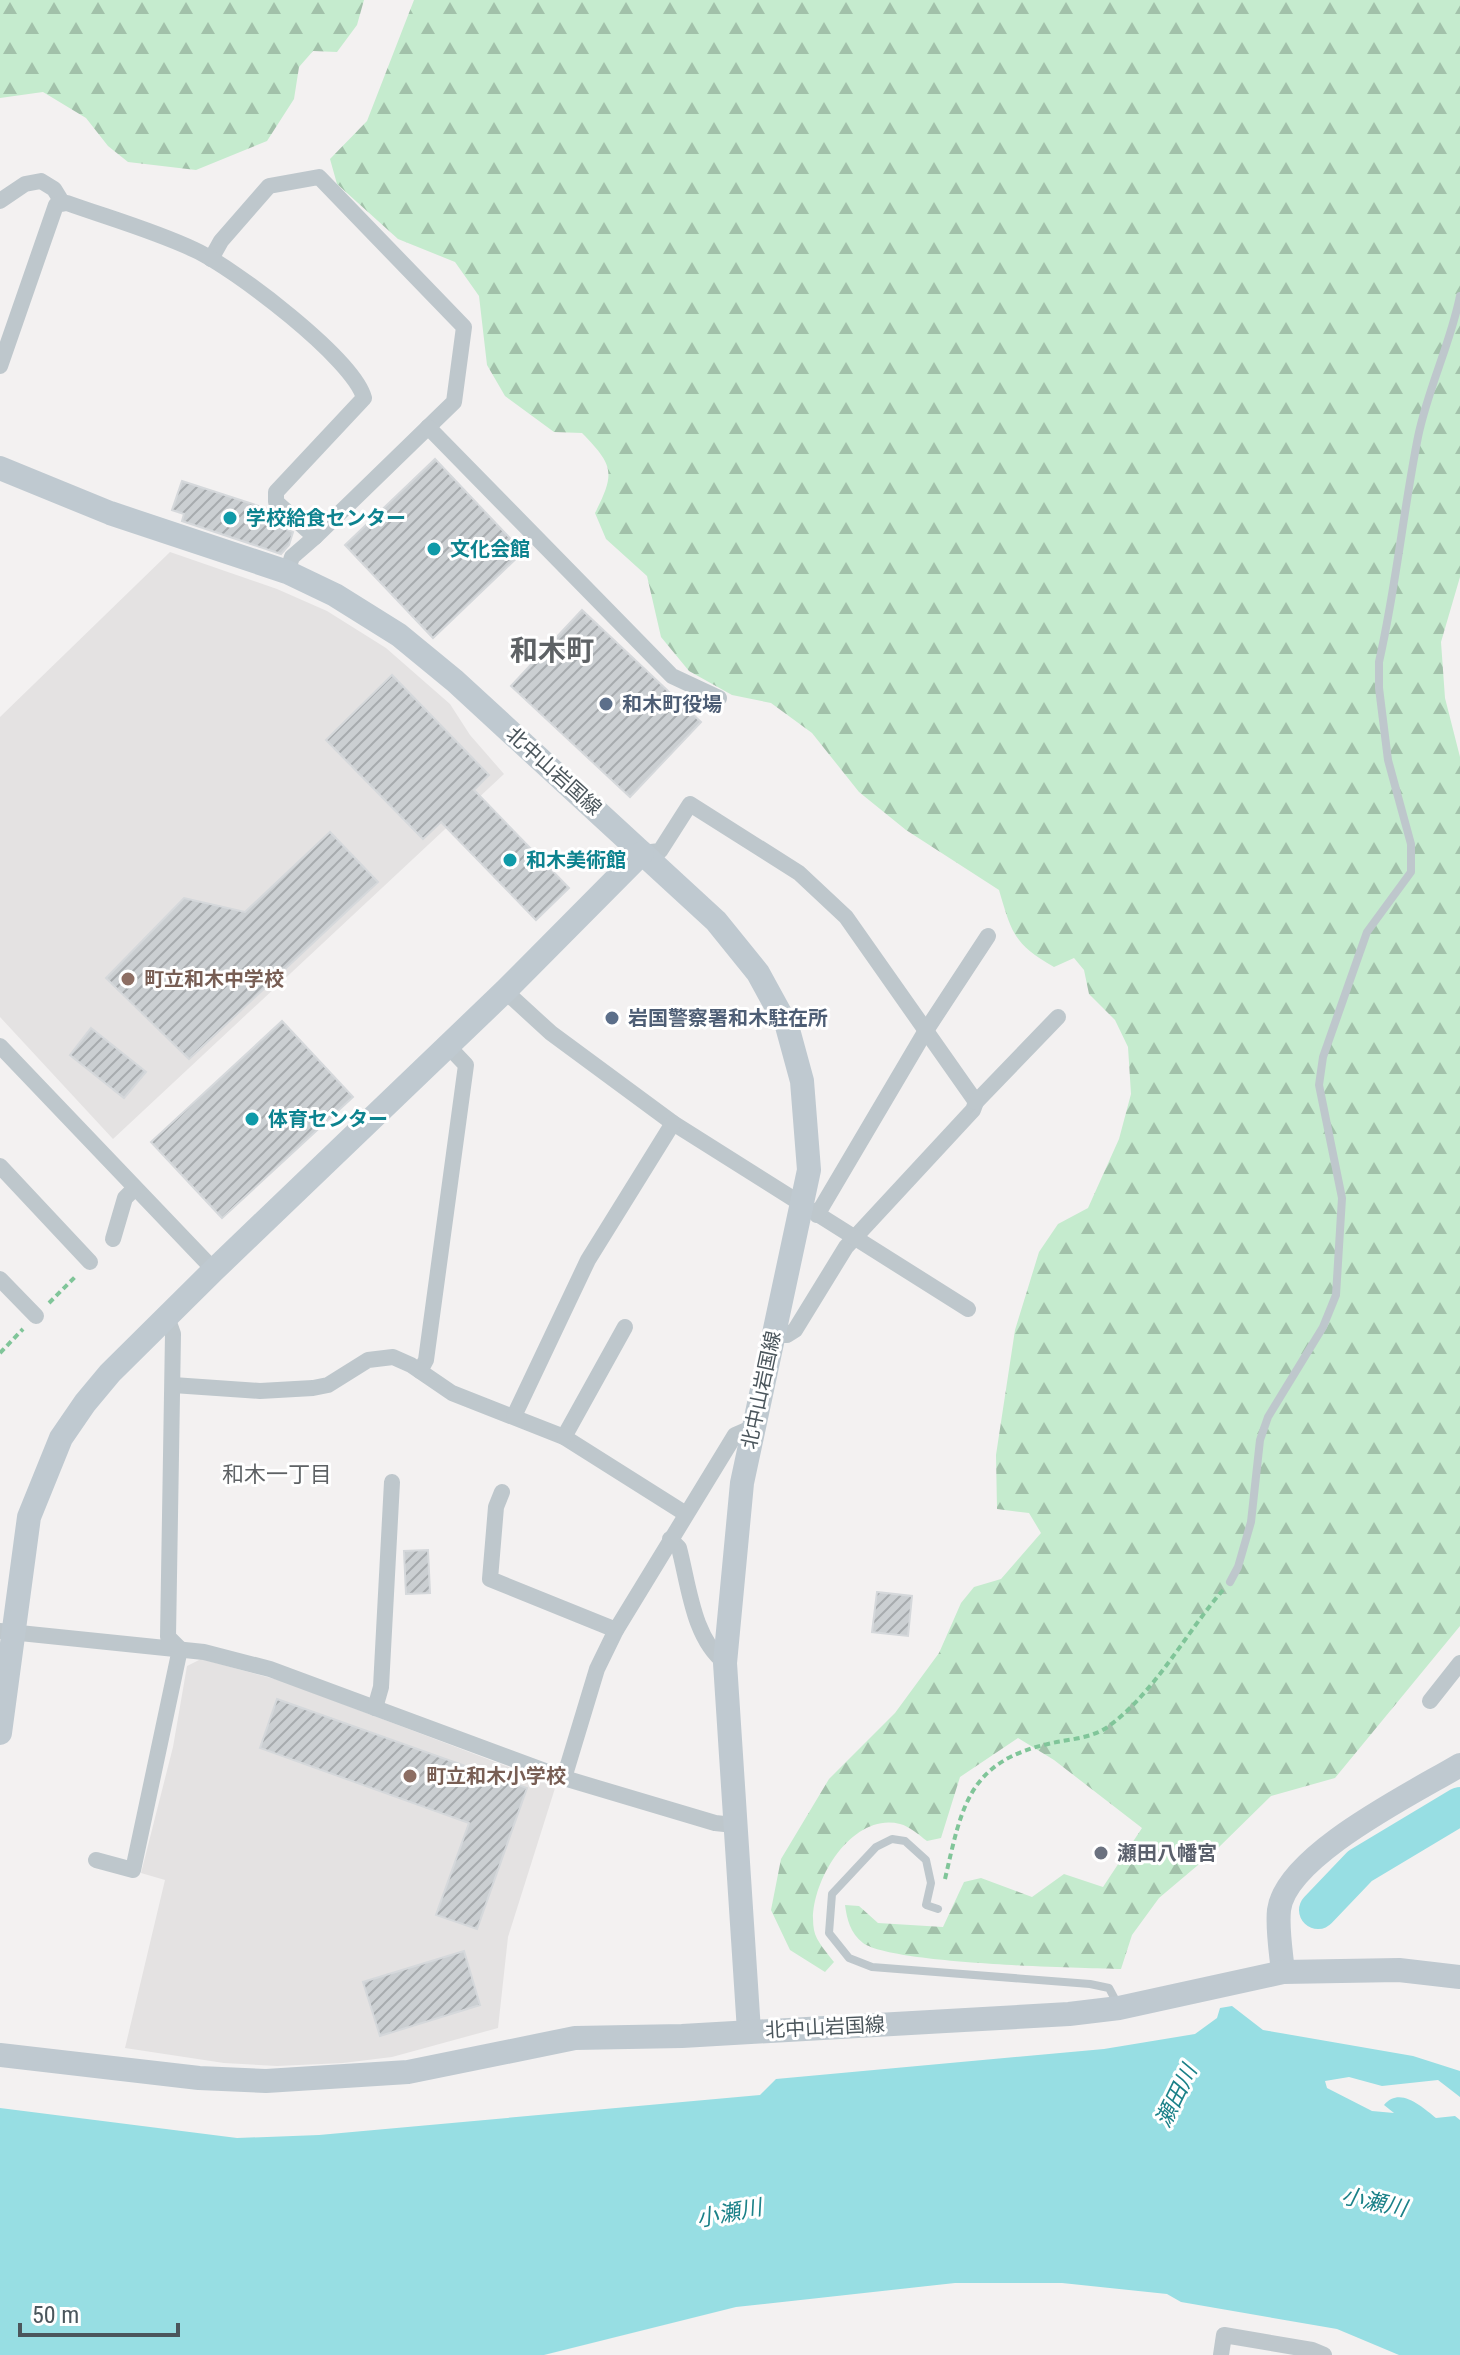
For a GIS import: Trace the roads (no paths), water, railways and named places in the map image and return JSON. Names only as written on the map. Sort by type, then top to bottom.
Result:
[{"type":"main road","name":"北中山岩国線","points":[[0,468],[110,513],[287,572],[335,595],[399,635],[455,681],[716,921],[758,973],[787,1026],[802,1081],[807,1117],[810,1211],[773,1335],[751,1428],[742,1483],[725,1663],[749,2031],[1119,2008],[1283,1972],[1399,1970],[1460,1977]]},
{"type":"main road","points":[[0,1733],[7,1632],[29,1517],[61,1438],[110,1373],[505,991],[642,853]]},
{"type":"main road","points":[[1283,1972],[1279,1908],[1294,1880],[1324,1847],[1460,1765]]},
{"type":"main road","points":[[0,2055],[199,2078],[266,2081],[408,2072],[575,2038],[749,2031]]},
{"type":"street","points":[[211,259],[221,241],[269,186],[319,177],[464,327],[454,402],[292,557],[287,572]]},
{"type":"street","points":[[0,201],[25,184],[41,181],[54,189],[62,202],[211,259],[301,324],[360,383],[364,398],[276,492],[276,502],[315,537]]},
{"type":"street","points":[[0,366],[56,205],[62,202]]},
{"type":"street","points":[[428,427],[672,676],[719,698]]},
{"type":"street","points":[[642,853],[660,851],[690,804],[697,805],[799,873],[846,917],[976,1102]]},
{"type":"street","points":[[810,1211],[988,936]]},
{"type":"street","points":[[505,991],[551,1033],[673,1123],[968,1309]]},
{"type":"street","points":[[773,1335],[787,1335],[795,1330],[854,1239],[973,1110],[976,1102],[1058,1017]]},
{"type":"street","points":[[420,1371],[428,1346],[466,1065],[448,1046]]},
{"type":"street","points":[[0,1047],[214,1270]]},
{"type":"street","points":[[514,1416],[588,1260],[673,1123]]},
{"type":"street","points":[[0,1166],[90,1262]]},
{"type":"street","points":[[113,1239],[125,1198],[135,1188]]},
{"type":"street","points":[[0,1279],[36,1316]]},
{"type":"street","points":[[167,1317],[173,1334],[168,1637],[180,1649]]},
{"type":"street","points":[[564,1437],[625,1327]]},
{"type":"street","points":[[173,1385],[260,1391],[313,1388],[328,1385],[368,1360],[393,1357],[452,1393],[564,1437],[686,1514]]},
{"type":"street","points":[[564,1778],[597,1669],[616,1630],[627,1617],[670,1539],[735,1435],[751,1428]]},
{"type":"street","points":[[375,1708],[381,1687],[392,1482]]},
{"type":"street","points":[[502,1492],[496,1507],[490,1579],[616,1630]]},
{"type":"street","points":[[670,1539],[679,1548],[700,1628],[710,1651],[725,1663]]},
{"type":"street","points":[[7,1632],[180,1649],[270,1669],[564,1778],[715,1823],[734,1825]]},
{"type":"street","points":[[96,1860],[133,1870],[180,1649]]},
{"type":"street","points":[[1430,1701],[1460,1663]]},
{"type":"street","points":[[1221,2355],[1224,2335],[1312,2350],[1324,2355]]},
{"type":"lane","points":[[1230,1582],[1238,1567],[1251,1522],[1260,1440],[1268,1417],[1323,1327],[1336,1295],[1342,1198],[1319,1085],[1323,1057],[1367,932],[1411,872],[1411,844],[1388,760],[1379,662],[1417,439],[1427,397],[1452,336],[1460,296]]},
{"type":"lane","points":[[938,1909],[926,1905],[931,1883],[926,1860],[905,1841],[892,1839],[876,1847],[832,1894],[829,1933],[849,1958],[872,1967],[1090,1984],[1109,1988],[1119,2008]]},
{"type":"water","name":"小瀬川","points":[[1232,2006],[1263,2030],[1413,2056],[1460,2071],[1460,2097],[1438,2080],[1382,2086],[1349,2077],[1325,2081],[1327,2088],[1372,2111],[1394,2113],[1384,2105],[1397,2097],[1411,2100],[1436,2118],[1455,2116],[1460,2120],[1460,2355],[1399,2355],[1337,2329],[1181,2302],[1167,2294],[1062,2283],[955,2283],[736,2307],[544,2355],[0,2355],[0,2108],[237,2138],[319,2135],[760,2095],[776,2079],[1104,2049],[1195,2034],[1217,2018],[1220,2008]]},
{"type":"waterway","name":"瀬田川","points":[[1318,1910],[1360,1866],[1460,1806]]},
{"type":"place","name":"学校給食センター","points":[[230,518]]},
{"type":"place","name":"文化会館","points":[[434,549]]},
{"type":"place","name":"和木町役場","points":[[606,704]]},
{"type":"place","name":"和木美術館","points":[[510,860]]},
{"type":"place","name":"町立和木中学校","points":[[128,979]]},
{"type":"place","name":"岩国警察署和木駐在所","points":[[612,1018]]},
{"type":"place","name":"体育センター","points":[[252,1119]]},
{"type":"place","name":"町立和木小学校","points":[[410,1776]]},
{"type":"place","name":"瀬田八幡宮","points":[[1101,1853]]},
{"type":"district","name":"和木町","points":[[552,650]]},
{"type":"district","name":"和木一丁目","points":[[277,1474]]}]
